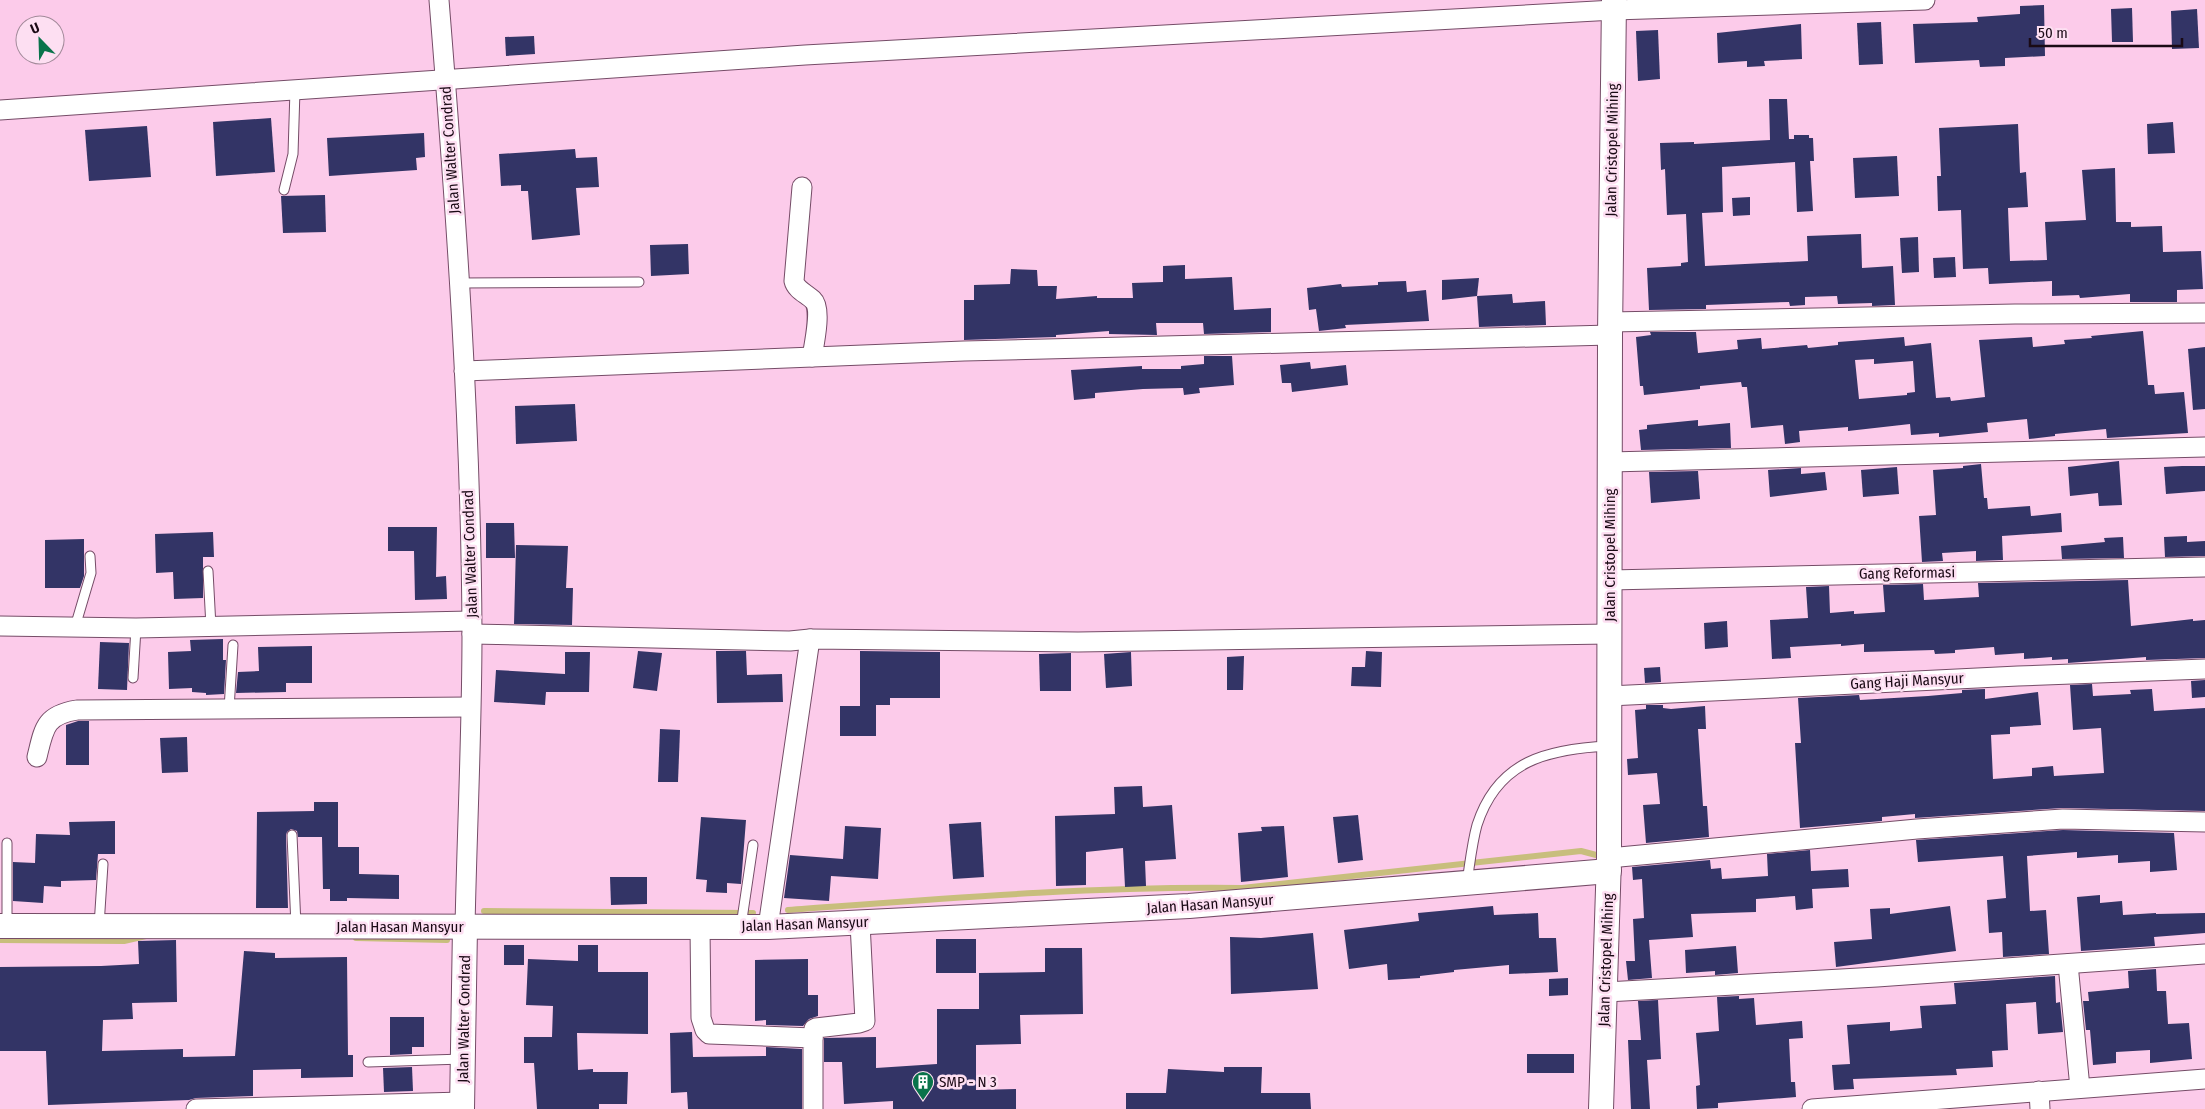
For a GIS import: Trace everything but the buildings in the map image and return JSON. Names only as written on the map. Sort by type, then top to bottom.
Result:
[{"type":"street","name":"Jalan Walter Condrad","points":[[439,0],[464,371],[472,627],[463,1106]]},
{"type":"street","points":[[0,110],[815,54],[1614,5],[1925,0]]},
{"type":"street","name":"Jalan Cristopel Mihing","points":[[1601,1109],[1609,864],[1610,328],[1614,5]]},
{"type":"street","points":[[802,187],[794,281],[796,286],[814,300],[816,305],[818,315],[812,357]]},
{"type":"street","points":[[464,371],[964,351],[2006,314],[2205,313]]},
{"type":"street","points":[[1610,462],[2205,447]]},
{"type":"street","name":"Gang Reformasi","points":[[1610,580],[2205,567]]},
{"type":"street","points":[[0,626],[136,628],[211,626],[472,627],[790,641],[810,639],[1078,642],[1610,634]]},
{"type":"street","points":[[768,927],[810,639]]},
{"type":"street","name":"Gang Haji Mansyur","points":[[1609,696],[2205,669]]},
{"type":"street","points":[[36,757],[44,727],[51,719],[63,712],[78,710],[470,707]]},
{"type":"street","points":[[1609,864],[1917,829],[2063,819],[2205,822]]},
{"type":"street","name":"Jalan Hasan Mansyur","points":[[3,926],[768,927],[1189,906],[1467,884],[1609,864]]},
{"type":"street","points":[[813,1109],[814,1029],[865,1021],[860,922]]},
{"type":"street","points":[[700,927],[701,1018],[707,1033],[813,1038]]},
{"type":"street","points":[[1606,992],[1868,978],[2205,954]]},
{"type":"street","points":[[2068,964],[2080,1088]]},
{"type":"street","points":[[1812,1109],[2040,1100],[2080,1088],[2205,1079]]},
{"type":"street","points":[[196,1109],[463,1106]]},
{"type":"lane","points":[[284,190],[293,154],[295,90]]},
{"type":"lane","points":[[459,284],[639,282]]},
{"type":"lane","points":[[75,627],[91,573],[90,556]]},
{"type":"lane","points":[[208,571],[211,626]]},
{"type":"lane","points":[[133,678],[136,628]]},
{"type":"lane","points":[[229,709],[233,645]]},
{"type":"lane","points":[[1467,884],[1477,826],[1490,796],[1508,775],[1531,759],[1578,748],[1609,746]]},
{"type":"lane","points":[[292,835],[296,927]]},
{"type":"lane","points":[[3,926],[7,843]]},
{"type":"lane","points":[[741,927],[753,845]]},
{"type":"lane","points":[[99,926],[103,864]]},
{"type":"lane","points":[[368,1062],[463,1059]]},
{"type":"waterway","points":[[788,910],[1072,891],[1242,888],[1581,851],[1600,856]]},
{"type":"waterway","points":[[484,911],[753,913]]},
{"type":"waterway","points":[[0,940],[124,941],[146,936]]},
{"type":"waterway","points":[[356,938],[447,940]]},
{"type":"place","name":"SMP - N 3","points":[[923,1101]]}]
